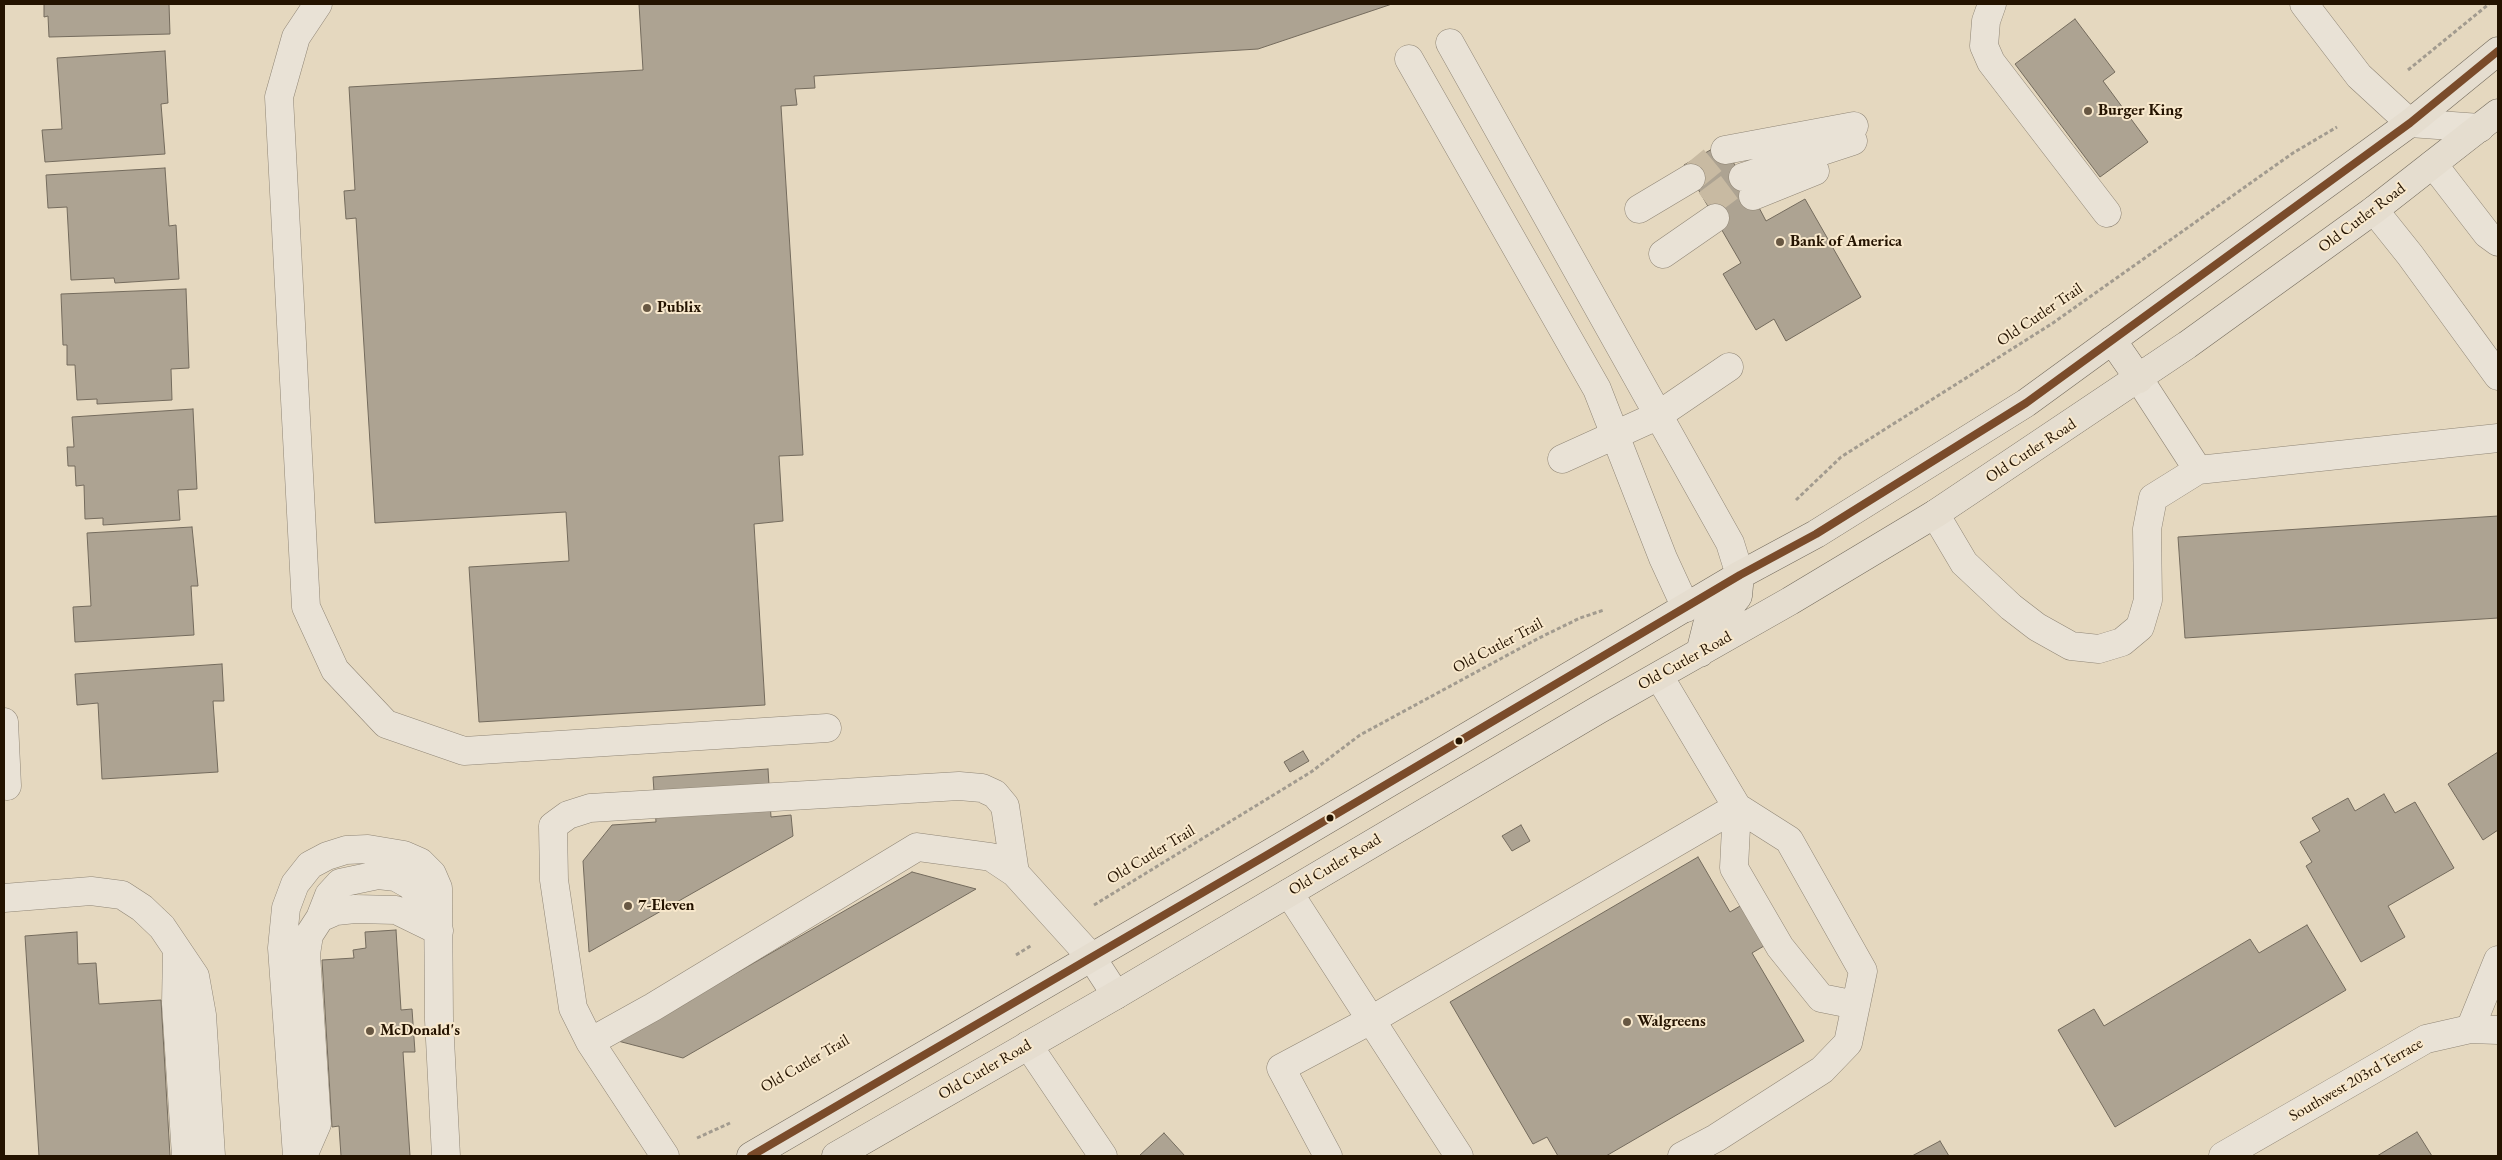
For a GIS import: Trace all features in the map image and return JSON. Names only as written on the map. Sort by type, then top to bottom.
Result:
[{"type":"main road","points":[[751,1156],[1092,958],[1740,575],[1816,534],[2010,413],[2410,123],[2498,51]]},
{"type":"main road","name":"Old Cutler Road","points":[[836,1156],[1116,995],[1935,514],[2139,379],[2374,210],[2489,120]]},
{"type":"main road","points":[[2112,340],[2139,379]]},
{"type":"main road","points":[[1700,653],[1708,625],[1720,619],[1738,596],[1740,575]]},
{"type":"main road","points":[[1267,855],[1289,893]]},
{"type":"main road","points":[[1003,1008],[1028,1045]]},
{"type":"street","points":[[318,4],[296,37],[279,97],[306,607],[335,670],[386,724],[464,751],[827,728]]},
{"type":"street","points":[[1992,4],[1986,21],[1984,46],[1990,62],[2107,213]]},
{"type":"street","points":[[2304,4],[2359,76],[2410,123],[2489,120]]},
{"type":"street","points":[[1450,43],[1730,543],[1740,575]]},
{"type":"street","points":[[1409,59],[1597,389],[1663,558],[1686,608]]},
{"type":"street","points":[[1725,150],[1856,140],[1748,186]]},
{"type":"street","points":[[2433,164],[2487,234],[2498,242]]},
{"type":"street","points":[[1639,209],[1691,178]]},
{"type":"street","points":[[2374,210],[2410,255],[2498,376]]},
{"type":"street","points":[[1659,246],[1711,211]]},
{"type":"street","points":[[1562,459],[1614,434],[1658,416],[1729,367]]},
{"type":"street","points":[[2139,379],[2198,470]]},
{"type":"street","points":[[1935,514],[1964,563],[2010,607],[2037,627],[2071,646],[2099,649],[2122,642],[2140,627],[2148,600],[2147,529],[2154,498],[2198,470],[2498,438]]},
{"type":"street","points":[[1659,676],[1737,807],[1790,840],[1863,971],[1848,1044],[1822,1070],[1716,1138],[1682,1156]]},
{"type":"street","points":[[4,722],[8,786]]},
{"type":"street","points":[[665,1156],[590,1042],[573,1008],[554,880],[554,826],[568,815],[590,808],[959,786],[982,788],[995,794],[1005,806],[1015,873]]},
{"type":"street","points":[[1737,807],[1734,868],[1780,947],[1821,998],[1856,1005]]},
{"type":"street","points":[[1328,1156],[1281,1068],[1371,1020],[1737,807]]},
{"type":"street","points":[[590,1042],[653,1007],[917,847],[991,857],[1015,873],[1092,958],[1116,995]]},
{"type":"street","points":[[297,1156],[282,948],[286,908],[295,884],[310,865],[327,856],[346,850],[386,850],[404,855],[420,862],[432,874],[438,888],[439,1020],[446,1156]]},
{"type":"street","points":[[4,898],[91,891],[122,895],[142,908],[162,927],[194,976],[202,1015],[210,1156]]},
{"type":"street","points":[[1289,893],[1459,1156]]},
{"type":"street","points":[[303,1156],[317,1124],[306,954],[309,935],[320,918],[336,911],[355,909],[396,910],[439,932]]},
{"type":"street","points":[[177,950],[176,1004],[186,1156]]},
{"type":"street","points":[[2470,1029],[2498,960]]},
{"type":"street","name":"Southwest 203rd Terrace","points":[[2223,1156],[2426,1039],[2470,1029],[2498,1030]]},
{"type":"street","points":[[1028,1045],[1103,1156]]},
{"type":"path","points":[[2416,63],[2489,4]]},
{"type":"path","name":"Old Cutler Trail","points":[[1790,505],[1841,457],[2053,323],[2293,153],[2343,123]]},
{"type":"path","name":"Old Cutler Trail","points":[[1014,957],[1063,924],[1311,772],[1360,734],[1539,638],[1580,618],[1607,609]]},
{"type":"path","points":[[665,1156],[735,1120]]},
{"type":"building","points":[[44,4],[169,4],[170,34],[49,37],[48,16],[44,17]]},
{"type":"building","points":[[639,4],[1392,4],[1258,49],[814,76],[815,88],[795,89],[797,105],[781,106],[803,455],[779,456],[783,521],[754,524],[765,705],[479,722],[469,567],[569,561],[566,512],[375,523],[356,218],[346,219],[344,191],[355,190],[349,87],[643,70]]},
{"type":"building","name":"Burger King","points":[[2075,19],[2115,72],[2103,81],[2148,142],[2100,177],[2015,64]]},
{"type":"building","points":[[165,51],[168,103],[161,104],[165,154],[45,162],[42,130],[62,129],[57,58]]},
{"type":"building","name":"Bank of America","points":[[1721,144],[1743,177],[1766,221],[1805,199],[1861,297],[1786,341],[1774,319],[1756,330],[1723,274],[1741,263],[1684,165]]},
{"type":"building","points":[[165,168],[169,226],[176,225],[179,279],[115,283],[114,278],[71,280],[67,207],[48,208],[46,175]]},
{"type":"building","points":[[186,289],[189,368],[171,369],[172,400],[97,404],[97,399],[77,400],[75,365],[67,365],[67,345],[63,345],[61,294]]},
{"type":"building","points":[[193,409],[197,489],[178,490],[180,520],[103,525],[103,518],[85,519],[84,485],[76,486],[75,466],[68,466],[67,447],[74,447],[72,417]]},
{"type":"building","points":[[2498,516],[2498,618],[2185,638],[2178,537]]},
{"type":"building","points":[[192,527],[198,586],[191,586],[194,635],[75,642],[73,607],[91,606],[87,533]]},
{"type":"building","points":[[222,664],[224,701],[213,701],[218,772],[102,779],[98,703],[77,705],[75,674]]},
{"type":"building","points":[[1303,751],[1309,761],[1290,772],[1284,762]]},
{"type":"building","points":[[2498,752],[2498,830],[2483,840],[2448,784]]},
{"type":"building","name":"7-Eleven","points":[[768,769],[771,817],[791,815],[793,836],[589,952],[583,861],[612,825],[656,822],[653,777]]},
{"type":"building","points":[[2384,794],[2395,813],[2415,802],[2454,868],[2388,906],[2405,937],[2361,962],[2306,866],[2312,862],[2300,842],[2320,831],[2312,818],[2348,798],[2355,811]]},
{"type":"building","points":[[1521,825],[1530,841],[1512,851],[1502,836]]},
{"type":"building","name":"Walgreens","points":[[1698,857],[1730,912],[1762,893],[1786,933],[1752,953],[1804,1041],[1606,1156],[1558,1156],[1547,1137],[1533,1144],[1450,1002]]},
{"type":"building","points":[[912,872],[976,889],[683,1058],[618,1041]]},
{"type":"building","points":[[2307,925],[2346,990],[2115,1127],[2058,1030],[2094,1009],[2104,1026],[2250,939],[2259,953]]},
{"type":"building","name":"McDonald's","points":[[396,930],[401,1010],[412,1009],[415,1052],[403,1052],[410,1156],[341,1156],[339,1126],[332,1127],[322,960],[354,958],[353,950],[366,948],[365,932]]},
{"type":"building","points":[[77,932],[78,964],[96,963],[99,1004],[161,1000],[170,1156],[39,1156],[25,936]]},
{"type":"building","points":[[2417,1132],[2432,1156],[2377,1156]]},
{"type":"building","points":[[1164,1133],[1185,1156],[1139,1156]]},
{"type":"building","points":[[1940,1141],[1949,1156],[1912,1156]]},
{"type":"tunnel","points":[[1691,178],[1725,150]]},
{"type":"tunnel","points":[[1707,204],[1743,177]]},
{"type":"transit line","points":[[751,1156],[1267,855],[1740,575],[1816,534],[2026,403],[2410,123],[2498,51]]},
{"type":"place","name":"Burger King","points":[[2088,111]]},
{"type":"place","name":"Bank of America","points":[[1780,242]]},
{"type":"place","name":"Publix","points":[[647,308]]},
{"type":"place","name":"7-Eleven","points":[[628,906]]},
{"type":"place","name":"Walgreens","points":[[1627,1022]]},
{"type":"place","name":"McDonald's","points":[[370,1031]]}]
